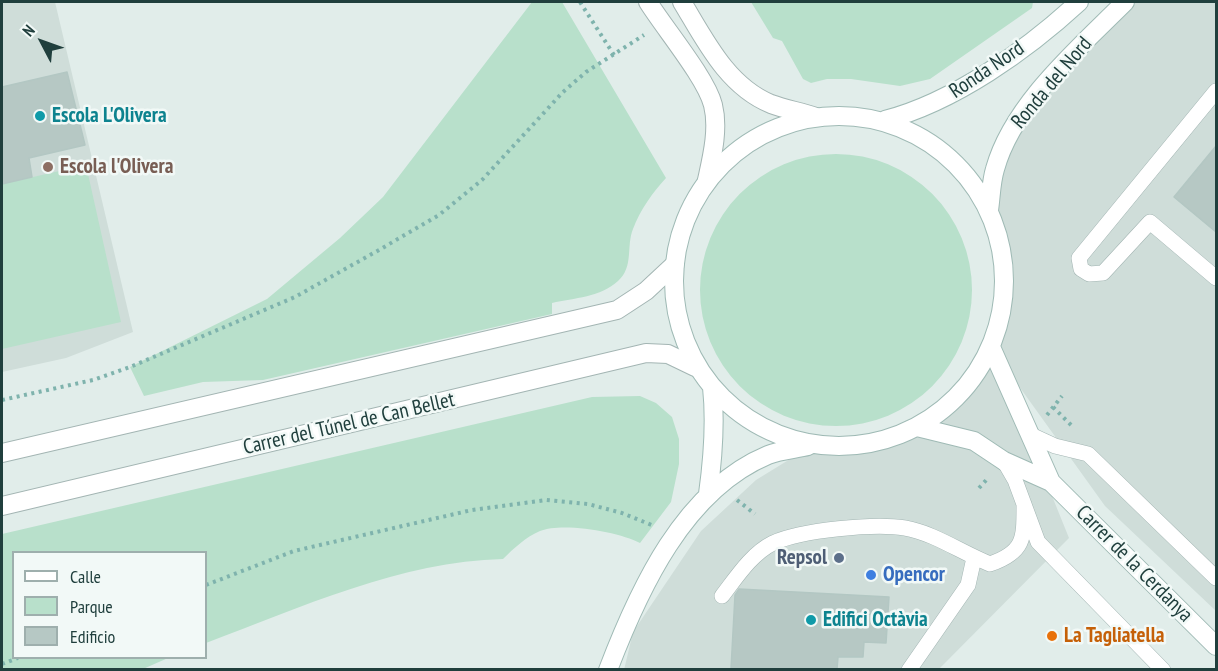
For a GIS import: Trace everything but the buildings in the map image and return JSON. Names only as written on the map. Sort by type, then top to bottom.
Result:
[{"type":"main road","points":[[648,2],[706,88],[714,106],[714,143],[707,180]]},
{"type":"main road","points":[[682,2],[707,44],[730,75],[772,104],[816,117]]},
{"type":"main road","name":"Ronda Nord","points":[[885,120],[915,113],[958,92],[1079,2]]},
{"type":"main road","name":"Ronda del Nord","points":[[988,210],[994,170],[1014,125],[1048,82],[1125,2]]},
{"type":"main road","points":[[608,669],[645,588],[685,522],[708,494],[769,454],[813,445],[874,443],[917,427],[940,412],[959,394],[991,346],[1001,310],[1005,278],[1000,247],[988,210],[969,178],[945,153],[917,134],[885,120],[853,115],[816,117],[787,123],[755,137],[728,157],[707,180],[688,212],[678,243],[673,284],[678,318],[695,367],[730,406],[756,424],[783,437],[813,445]]},
{"type":"main road","points":[[2,453],[617,310],[646,291],[675,264]]},
{"type":"main road","name":"Carrer de la Cerdanya","points":[[991,346],[1051,482],[1216,646]]},
{"type":"main road","name":"Carrer del Túnel de Can Bellet","points":[[2,506],[646,353],[668,354],[695,367]]},
{"type":"main road","points":[[708,494],[714,452],[715,414],[712,387]]},
{"type":"main road","name":"Carrer de la Cerdanya","points":[[917,427],[974,441],[1004,461],[1051,482]]},
{"type":"lane","points":[[1216,91],[1079,258],[1081,269],[1089,274],[1103,273],[1150,222],[1216,278]]},
{"type":"lane","points":[[1029,434],[1055,446],[1088,454],[1216,578]]},
{"type":"lane","points":[[1004,461],[1016,480],[1038,542],[1163,669]]},
{"type":"lane","points":[[722,596],[749,562],[773,543],[824,531],[850,528],[905,528],[931,536],[990,564],[1010,557],[1024,538],[1024,504]]},
{"type":"lane","points":[[909,669],[968,585],[974,558]]},
{"type":"path","points":[[2,400],[93,380],[130,367],[295,297],[440,215],[482,180],[563,92],[586,72],[614,55],[580,2]]},
{"type":"path","points":[[1053,407],[1062,396]]},
{"type":"path","points":[[207,585],[294,551],[472,510],[546,500],[588,504],[622,513],[657,528]]},
{"type":"shaded area","name":"Escola l'Olivera","points":[[2,2],[55,2],[133,332],[66,358],[2,372]]},
{"type":"shaded area","points":[[1125,2],[1216,2],[1216,611],[1105,506],[993,350],[1069,538],[939,669],[624,670],[633,632],[701,531],[756,480],[813,445],[874,443],[917,427],[991,347],[1001,310],[1005,278],[1001,247],[989,210],[1004,144]]},
{"type":"green space","points":[[532,2],[562,2],[666,178],[647,202],[636,222],[631,236],[628,263],[618,281],[595,294],[552,303],[552,314],[263,380],[203,382],[144,396],[130,367],[267,299],[340,238],[383,197]]},
{"type":"green space","points":[[751,2],[1033,2],[1032,8],[930,79],[900,86],[851,79],[827,79],[811,83],[803,79],[782,41],[773,38]]},
{"type":"green space","points":[[836,154],[875,160],[900,170],[932,194],[949,215],[961,238],[969,264],[972,290],[966,329],[956,354],[932,386],[911,403],[888,415],[862,423],[836,426],[797,420],[772,410],[740,386],[723,365],[711,342],[703,316],[700,290],[706,251],[716,226],[740,194],[761,177],[784,165],[810,157]]},
{"type":"green space","points":[[86,165],[121,322],[2,349],[2,184]]},
{"type":"green space","points":[[640,396],[656,403],[672,417],[679,439],[679,464],[671,502],[640,543],[619,535],[591,530],[550,528],[530,536],[503,559],[427,568],[389,577],[314,602],[207,643],[207,551],[12,551],[12,659],[166,659],[143,669],[2,669],[2,534],[592,397]]},
{"type":"place","name":"Escola L'Olivera","points":[[40,116]]},
{"type":"place","name":"Escola l'Olivera","points":[[48,167]]},
{"type":"place","name":"Repsol","points":[[839,558]]},
{"type":"place","name":"Opencor","points":[[871,575]]},
{"type":"place","name":"Edifici Octàvia","points":[[811,620]]},
{"type":"place","name":"La Tagliatella","points":[[1052,636]]}]
